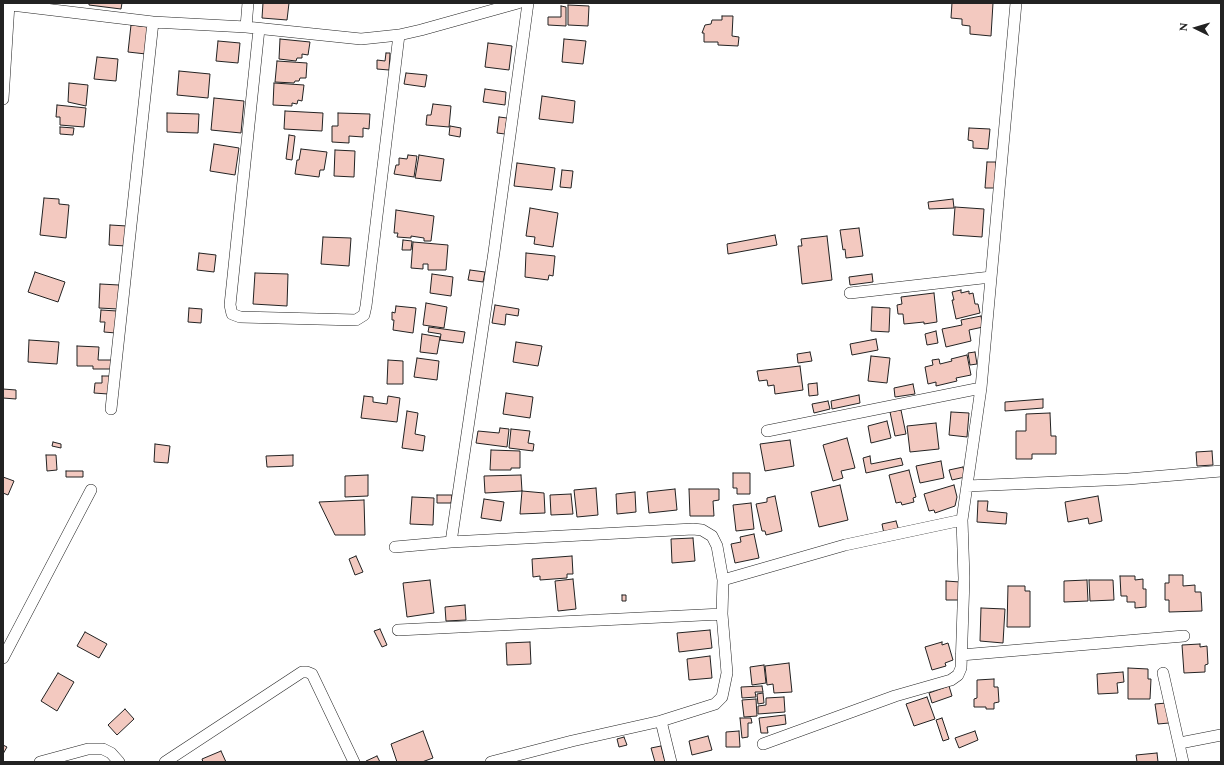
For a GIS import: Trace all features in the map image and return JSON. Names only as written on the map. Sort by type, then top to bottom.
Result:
[{"type":"street","points":[[246,27],[248,3]]},
{"type":"street","points":[[3,100],[6,4],[153,22],[246,27],[361,39],[399,35],[421,30],[518,3]]},
{"type":"street","points":[[451,542],[494,252],[528,3]]},
{"type":"street","points":[[763,744],[895,696],[951,680],[958,674],[961,654],[964,578],[962,520],[981,388],[1016,3]]},
{"type":"street","points":[[111,409],[153,22]]},
{"type":"street","points":[[259,29],[230,305],[232,314],[240,317],[356,320],[364,315],[399,35]]},
{"type":"street","points":[[850,293],[991,276]]},
{"type":"street","points":[[767,431],[981,388]]},
{"type":"street","points":[[967,486],[1128,479],[1221,471]]},
{"type":"street","points":[[3,658],[91,490]]},
{"type":"street","points":[[723,580],[845,546],[962,520]]},
{"type":"street","points":[[395,547],[451,542],[693,529],[702,530],[712,536],[717,546],[723,580],[722,614],[727,673],[722,697],[715,704],[661,722],[572,741],[491,762]]},
{"type":"street","points":[[398,630],[722,614]]},
{"type":"street","points":[[961,654],[1184,636]]},
{"type":"street","points":[[165,762],[302,672],[312,674],[354,762]]},
{"type":"street","points":[[1163,673],[1180,743],[1183,762]]},
{"type":"street","points":[[661,722],[671,762]]},
{"type":"street","points":[[1180,743],[1221,735]]},
{"type":"street","points":[[40,762],[88,750],[103,749],[111,753],[119,762]]},
{"type":"building","points":[[89,3],[122,3],[121,9],[89,5]]},
{"type":"building","points":[[263,3],[289,3],[287,20],[262,18]]},
{"type":"building","points":[[952,3],[993,3],[991,36],[970,34],[970,26],[962,25],[962,19],[951,18]]},
{"type":"building","points":[[568,5],[589,6],[588,26],[568,25]]},
{"type":"building","points":[[561,6],[566,7],[566,26],[548,25],[548,17],[561,17]]},
{"type":"building","points":[[722,16],[733,16],[732,36],[739,37],[738,46],[718,45],[718,42],[704,42],[704,33],[702,33],[705,25],[711,24],[712,20],[722,20]]},
{"type":"building","points":[[131,25],[148,27],[146,54],[128,52]]},
{"type":"building","points":[[280,39],[310,42],[308,55],[302,54],[302,58],[297,58],[296,61],[279,59]]},
{"type":"building","points":[[564,39],[586,41],[583,64],[562,62]]},
{"type":"building","points":[[218,41],[240,43],[238,63],[216,61]]},
{"type":"building","points":[[488,43],[512,46],[509,70],[485,67]]},
{"type":"building","points":[[386,53],[390,53],[389,70],[377,69],[377,60],[385,61]]},
{"type":"building","points":[[97,57],[118,59],[116,81],[94,79]]},
{"type":"building","points":[[277,61],[307,63],[306,78],[300,78],[299,81],[295,81],[294,83],[275,82]]},
{"type":"building","points":[[179,71],[210,74],[208,98],[177,95]]},
{"type":"building","points":[[406,73],[427,75],[425,87],[404,84]]},
{"type":"building","points":[[69,83],[88,85],[86,106],[68,102]]},
{"type":"building","points":[[274,83],[304,85],[302,101],[298,100],[297,104],[292,103],[292,106],[273,105]]},
{"type":"building","points":[[485,89],[506,92],[505,105],[483,102]]},
{"type":"building","points":[[542,96],[575,101],[573,123],[539,119]]},
{"type":"building","points":[[214,98],[244,101],[241,133],[211,130]]},
{"type":"building","points":[[433,104],[451,106],[449,127],[426,125],[427,115],[431,115]]},
{"type":"building","points":[[57,105],[86,108],[84,127],[60,125],[60,117],[56,117]]},
{"type":"building","points":[[285,111],[323,113],[322,131],[284,129]]},
{"type":"building","points":[[167,113],[199,114],[198,133],[167,132]]},
{"type":"building","points":[[338,113],[370,114],[369,129],[363,128],[363,137],[349,136],[349,143],[332,142],[332,126],[338,126]]},
{"type":"building","points":[[499,117],[507,118],[505,134],[497,133]]},
{"type":"building","points":[[450,126],[461,128],[460,137],[449,135]]},
{"type":"building","points":[[60,127],[74,128],[73,135],[60,134]]},
{"type":"building","points":[[969,128],[990,129],[988,149],[973,148],[973,141],[968,140]]},
{"type":"building","points":[[289,135],[295,136],[292,160],[286,159]]},
{"type":"building","points":[[214,144],[239,148],[235,175],[210,171]]},
{"type":"building","points":[[301,149],[327,152],[324,170],[320,170],[319,177],[295,174],[297,160],[299,160]]},
{"type":"building","points":[[335,150],[355,151],[354,177],[334,176]]},
{"type":"building","points":[[408,155],[417,156],[414,177],[394,174],[396,165],[399,165],[399,158],[407,159]]},
{"type":"building","points":[[419,155],[444,159],[441,181],[415,178]]},
{"type":"building","points":[[987,162],[996,162],[995,188],[985,188]]},
{"type":"building","points":[[517,163],[555,168],[552,190],[514,186]]},
{"type":"building","points":[[562,170],[573,171],[571,188],[560,187]]},
{"type":"building","points":[[44,198],[59,199],[59,204],[69,205],[66,238],[40,235]]},
{"type":"building","points":[[953,199],[954,208],[929,209],[928,202]]},
{"type":"building","points":[[955,207],[984,209],[982,237],[953,235]]},
{"type":"building","points":[[530,208],[558,213],[553,247],[534,244],[535,237],[526,236]]},
{"type":"building","points":[[396,210],[434,216],[431,241],[424,241],[424,238],[411,236],[411,238],[397,237],[398,233],[394,233]]},
{"type":"building","points":[[110,225],[127,226],[126,246],[109,245]]},
{"type":"building","points":[[859,228],[863,256],[846,258],[845,249],[843,250],[840,230]]},
{"type":"building","points":[[775,235],[777,245],[728,254],[727,244]]},
{"type":"building","points":[[827,236],[832,280],[802,284],[798,246],[802,246],[801,239]]},
{"type":"building","points":[[323,237],[351,238],[349,266],[321,264]]},
{"type":"building","points":[[403,240],[412,241],[411,250],[402,250]]},
{"type":"building","points":[[413,242],[448,245],[446,270],[428,270],[428,264],[423,264],[423,269],[411,268]]},
{"type":"building","points":[[199,253],[216,255],[214,272],[197,270]]},
{"type":"building","points":[[526,253],[555,256],[553,276],[549,275],[548,280],[525,277]]},
{"type":"building","points":[[470,270],[485,272],[483,282],[468,280]]},
{"type":"building","points":[[35,272],[65,282],[58,302],[28,292]]},
{"type":"building","points":[[255,273],[288,274],[287,306],[253,304]]},
{"type":"building","points":[[432,274],[453,277],[451,296],[430,293]]},
{"type":"building","points":[[872,274],[873,282],[850,285],[849,277]]},
{"type":"building","points":[[100,284],[119,285],[118,309],[99,308]]},
{"type":"building","points":[[961,290],[961,293],[969,291],[969,294],[973,293],[975,304],[978,304],[980,313],[956,319],[952,292]]},
{"type":"building","points":[[934,293],[937,322],[924,324],[924,322],[904,324],[903,314],[898,314],[897,305],[902,304],[901,297]]},
{"type":"building","points":[[426,303],[447,307],[444,328],[423,325]]},
{"type":"building","points":[[495,305],[519,309],[518,316],[506,314],[505,325],[492,323]]},
{"type":"building","points":[[396,306],[416,308],[413,333],[393,330],[394,320],[392,320],[392,312],[395,313]]},
{"type":"building","points":[[872,307],[890,308],[889,332],[871,331]]},
{"type":"building","points":[[189,308],[202,309],[201,323],[188,322]]},
{"type":"building","points":[[101,310],[117,311],[116,333],[104,332],[105,322],[100,322]]},
{"type":"building","points":[[981,316],[983,327],[969,330],[971,341],[946,347],[942,329],[962,325],[961,320]]},
{"type":"building","points":[[429,327],[465,332],[463,343],[440,340],[441,334],[428,332]]},
{"type":"building","points":[[936,331],[938,343],[927,345],[925,334]]},
{"type":"building","points":[[422,334],[440,337],[437,354],[420,352]]},
{"type":"building","points":[[876,339],[878,350],[852,355],[850,344]]},
{"type":"building","points":[[29,340],[59,342],[57,364],[28,362]]},
{"type":"building","points":[[516,342],[542,346],[538,366],[513,362]]},
{"type":"building","points":[[77,346],[99,347],[98,360],[111,360],[111,369],[93,369],[93,366],[77,366]]},
{"type":"building","points":[[810,352],[812,361],[798,363],[797,354]]},
{"type":"building","points":[[975,352],[977,364],[970,365],[968,353]]},
{"type":"building","points":[[967,355],[971,375],[956,378],[957,381],[936,386],[936,382],[928,384],[925,367],[933,365],[932,360],[939,359],[940,364],[952,361],[951,359]]},
{"type":"building","points":[[871,356],[890,358],[887,383],[868,381]]},
{"type":"building","points":[[417,358],[439,361],[437,380],[414,377]]},
{"type":"building","points":[[388,360],[403,361],[403,384],[387,384]]},
{"type":"building","points":[[800,366],[803,390],[775,394],[774,385],[768,386],[767,380],[759,381],[757,371]]},
{"type":"building","points":[[102,376],[110,376],[108,394],[94,393],[95,383],[102,383]]},
{"type":"building","points":[[817,383],[818,395],[809,396],[808,384]]},
{"type":"building","points":[[913,384],[915,394],[895,397],[894,388]]},
{"type":"building","points":[[3,389],[16,390],[16,399],[3,398]]},
{"type":"building","points":[[506,393],[533,397],[530,418],[503,414]]},
{"type":"building","points":[[859,395],[860,403],[832,409],[831,401]]},
{"type":"building","points":[[364,396],[373,397],[373,402],[387,404],[388,396],[400,398],[397,422],[361,418]]},
{"type":"building","points":[[1043,399],[1043,408],[1005,411],[1005,402]]},
{"type":"building","points":[[828,401],[830,409],[814,413],[812,404]]},
{"type":"building","points":[[901,410],[906,434],[895,436],[890,412]]},
{"type":"building","points":[[407,411],[418,413],[415,434],[425,436],[423,451],[402,448]]},
{"type":"building","points":[[951,412],[969,413],[967,437],[949,435]]},
{"type":"building","points":[[1050,413],[1051,436],[1056,436],[1056,454],[1032,454],[1032,459],[1016,459],[1016,431],[1026,431],[1026,414]]},
{"type":"building","points":[[887,421],[891,438],[871,443],[868,426]]},
{"type":"building","points":[[936,423],[939,449],[910,452],[907,426]]},
{"type":"building","points":[[500,428],[509,429],[507,447],[476,443],[478,431],[499,433]]},
{"type":"building","points":[[511,429],[530,431],[528,443],[534,444],[533,451],[509,448]]},
{"type":"building","points":[[847,438],[855,468],[841,471],[843,478],[833,481],[823,445]]},
{"type":"building","points":[[790,440],[794,466],[765,471],[760,444]]},
{"type":"building","points":[[53,442],[61,444],[61,448],[52,446]]},
{"type":"building","points":[[155,444],[170,446],[168,463],[154,462]]},
{"type":"building","points":[[491,450],[520,451],[520,468],[511,468],[511,470],[490,470]]},
{"type":"building","points":[[1212,451],[1213,465],[1197,466],[1196,452]]},
{"type":"building","points":[[46,455],[56,455],[57,470],[47,471]]},
{"type":"building","points":[[293,455],[293,466],[267,467],[266,456]]},
{"type":"building","points":[[870,456],[871,464],[901,458],[903,465],[866,473],[863,458]]},
{"type":"building","points":[[941,461],[944,478],[920,483],[916,466]]},
{"type":"building","points":[[963,467],[965,477],[952,480],[949,470]]},
{"type":"building","points":[[909,470],[916,497],[913,498],[914,502],[902,505],[901,502],[896,503],[889,475]]},
{"type":"building","points":[[66,471],[83,471],[83,477],[66,477]]},
{"type":"building","points":[[733,473],[750,473],[750,494],[737,494],[737,488],[733,488]]},
{"type":"building","points":[[368,475],[368,496],[345,497],[345,476]]},
{"type":"building","points":[[521,475],[522,491],[485,493],[484,476]]},
{"type":"building","points":[[3,477],[14,481],[8,495],[3,493]]},
{"type":"building","points":[[840,485],[848,520],[819,527],[811,492]]},
{"type":"building","points":[[954,485],[957,497],[955,506],[935,513],[934,510],[929,511],[924,494]]},
{"type":"building","points":[[596,488],[598,515],[577,517],[574,490]]},
{"type":"building","points":[[675,489],[677,510],[649,513],[647,492]]},
{"type":"building","points":[[689,489],[719,489],[719,500],[713,501],[714,516],[690,516]]},
{"type":"building","points":[[522,491],[544,493],[545,513],[520,514]]},
{"type":"building","points":[[635,492],[636,512],[617,514],[616,494]]},
{"type":"building","points":[[571,494],[573,514],[551,515],[550,495]]},
{"type":"building","points":[[437,495],[452,495],[451,503],[437,503]]},
{"type":"building","points":[[775,496],[782,531],[766,535],[765,531],[762,531],[756,504],[767,502],[767,498]]},
{"type":"building","points":[[1098,496],[1102,521],[1089,524],[1088,518],[1068,522],[1065,502]]},
{"type":"building","points":[[412,497],[434,498],[433,525],[410,524]]},
{"type":"building","points":[[484,499],[504,502],[501,521],[481,518]]},
{"type":"building","points":[[364,500],[365,535],[335,535],[319,502]]},
{"type":"building","points":[[978,501],[988,501],[987,511],[1007,513],[1006,524],[977,522]]},
{"type":"building","points":[[751,503],[754,529],[736,531],[733,505]]},
{"type":"building","points":[[896,521],[899,531],[884,534],[882,524]]},
{"type":"building","points":[[754,534],[759,558],[735,563],[731,544],[741,542],[740,537]]},
{"type":"building","points":[[693,538],[695,561],[672,563],[671,539]]},
{"type":"building","points":[[356,556],[363,572],[355,575],[349,559]]},
{"type":"building","points":[[572,556],[573,574],[567,574],[567,578],[540,580],[540,576],[533,577],[532,559]]},
{"type":"building","points":[[1169,575],[1183,575],[1183,586],[1195,585],[1195,592],[1201,592],[1202,611],[1169,612],[1169,600],[1165,600],[1165,583],[1169,583]]},
{"type":"building","points":[[1120,576],[1135,576],[1135,580],[1143,579],[1143,589],[1146,589],[1146,607],[1135,608],[1135,602],[1127,602],[1127,596],[1121,596]]},
{"type":"building","points":[[573,579],[576,609],[558,611],[555,581]]},
{"type":"building","points":[[430,580],[434,613],[407,617],[403,583]]},
{"type":"building","points":[[1087,580],[1088,601],[1064,602],[1064,581]]},
{"type":"building","points":[[1089,580],[1113,580],[1114,600],[1090,601]]},
{"type":"building","points":[[946,581],[960,582],[960,600],[946,600]]},
{"type":"building","points":[[1008,586],[1025,586],[1025,591],[1030,591],[1030,627],[1007,627]]},
{"type":"building","points":[[622,595],[626,595],[626,601],[622,601]]},
{"type":"building","points":[[465,605],[466,620],[446,621],[445,607]]},
{"type":"building","points":[[981,608],[1005,609],[1003,643],[980,641]]},
{"type":"building","points":[[380,629],[387,645],[382,647],[374,631]]},
{"type":"building","points":[[710,630],[712,648],[679,652],[677,633]]},
{"type":"building","points":[[85,632],[107,644],[99,658],[77,646]]},
{"type":"building","points":[[530,642],[531,664],[507,665],[506,643]]},
{"type":"building","points":[[942,642],[942,645],[948,643],[953,660],[945,663],[946,666],[932,670],[925,647]]},
{"type":"building","points":[[1200,644],[1200,647],[1207,646],[1208,664],[1205,665],[1205,672],[1184,673],[1182,645]]},
{"type":"building","points":[[710,656],[712,678],[689,680],[687,659]]},
{"type":"building","points":[[789,663],[792,692],[774,693],[773,684],[767,685],[765,666]]},
{"type":"building","points":[[764,665],[766,683],[752,685],[750,667]]},
{"type":"building","points":[[1128,668],[1148,669],[1148,679],[1151,679],[1150,699],[1128,699]]},
{"type":"building","points":[[1123,672],[1124,682],[1117,683],[1118,693],[1098,694],[1097,674]]},
{"type":"building","points":[[58,673],[74,682],[57,711],[41,701]]},
{"type":"building","points":[[994,679],[994,687],[998,687],[999,702],[994,703],[994,709],[974,707],[974,699],[977,698],[977,680]]},
{"type":"building","points":[[762,686],[763,692],[755,692],[756,697],[742,698],[741,687]]},
{"type":"building","points":[[949,686],[952,696],[932,703],[929,693]]},
{"type":"building","points":[[763,693],[764,703],[758,704],[757,694]]},
{"type":"building","points":[[784,697],[785,712],[758,714],[758,706],[766,705],[766,698]]},
{"type":"building","points":[[927,697],[935,719],[914,726],[906,704]]},
{"type":"building","points":[[756,699],[757,716],[744,717],[742,700]]},
{"type":"building","points":[[1167,703],[1169,723],[1158,724],[1155,704]]},
{"type":"building","points":[[125,709],[134,719],[117,735],[108,725]]},
{"type":"building","points":[[785,715],[786,724],[767,727],[768,733],[761,733],[759,718]]},
{"type":"building","points":[[740,718],[751,718],[752,723],[748,723],[748,737],[742,738]]},
{"type":"building","points":[[942,718],[949,739],[943,741],[936,720]]},
{"type":"building","points":[[423,731],[433,758],[422,762],[397,762],[391,744]]},
{"type":"building","points":[[739,731],[740,747],[726,747],[726,732]]},
{"type":"building","points":[[975,731],[978,740],[959,748],[955,738]]},
{"type":"building","points":[[708,736],[712,750],[692,755],[689,741]]},
{"type":"building","points":[[624,737],[627,745],[619,747],[617,739]]},
{"type":"building","points":[[3,745],[7,747],[3,754]]},
{"type":"building","points":[[661,746],[665,762],[655,762],[651,748]]},
{"type":"building","points":[[221,751],[226,762],[203,762],[202,759]]},
{"type":"building","points":[[1157,753],[1158,762],[1137,762],[1136,755]]},
{"type":"building","points":[[377,756],[380,762],[366,762],[366,761]]}]
